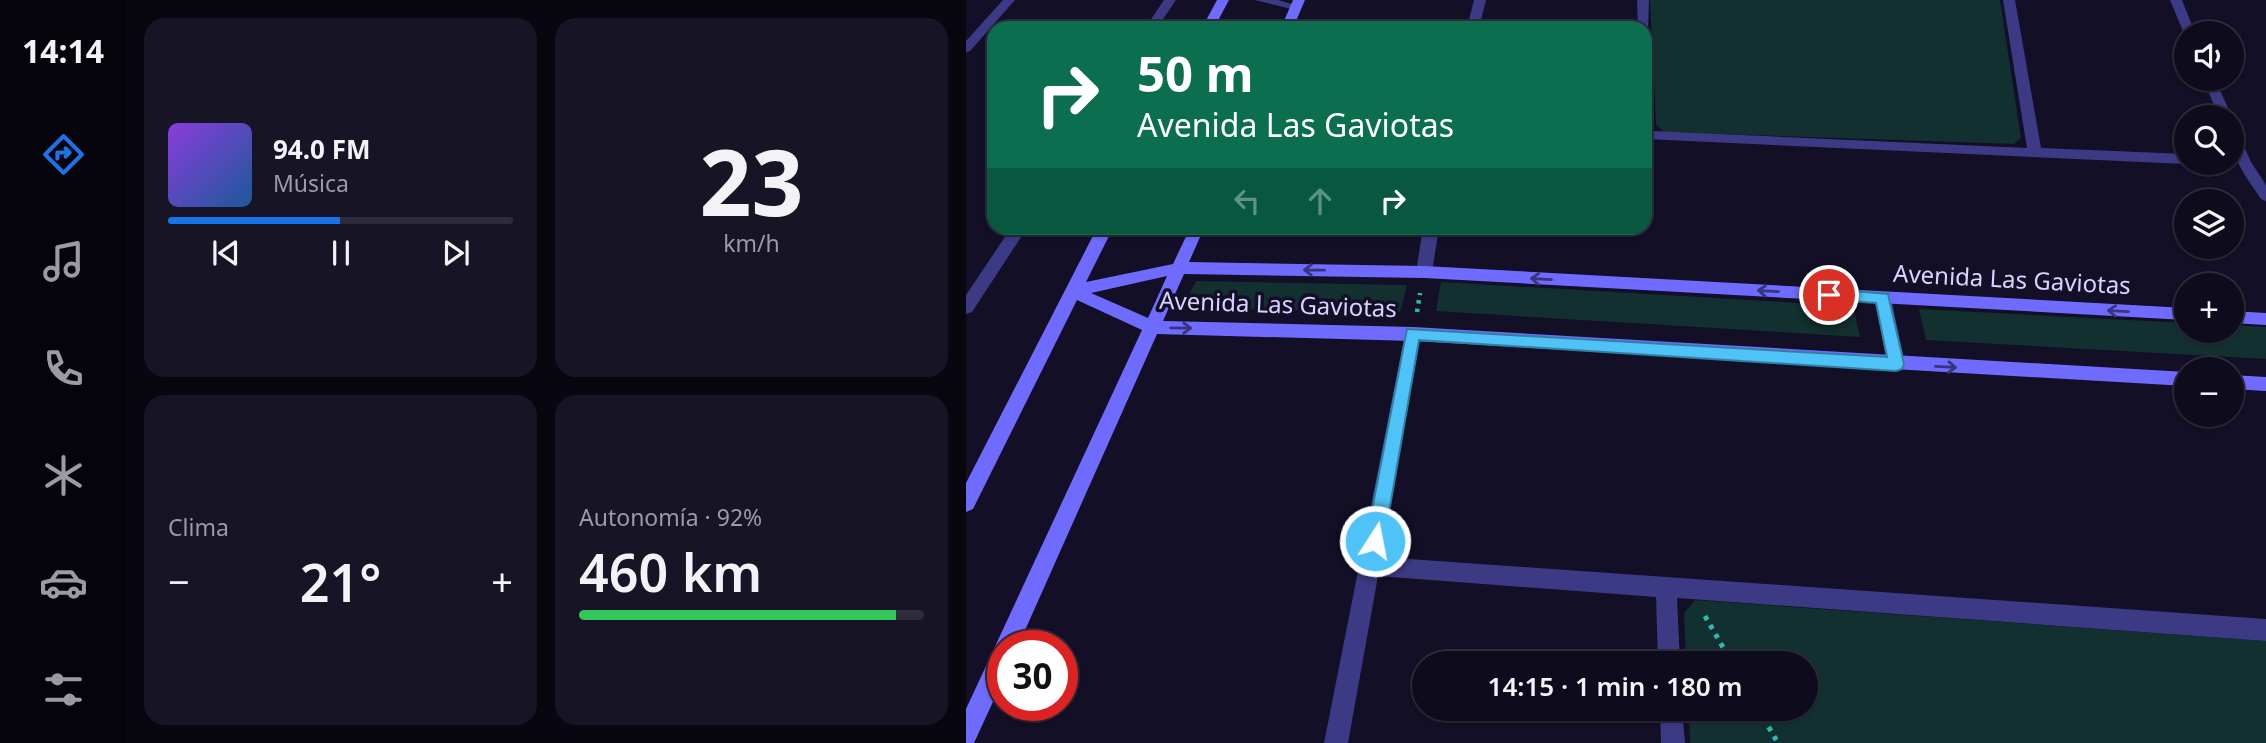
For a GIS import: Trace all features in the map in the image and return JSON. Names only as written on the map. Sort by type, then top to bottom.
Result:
[{"type":"street","points":[[990,21],[1009,0]]},
{"type":"street","points":[[1156,21],[1170,0]]},
{"type":"street","points":[[1212,21],[1223,0]]},
{"type":"street","points":[[1261,0],[1298,3],[1290,21]]},
{"type":"street","points":[[1475,21],[1480,0]]},
{"type":"street","points":[[1643,0],[1644,21]]},
{"type":"street","points":[[2009,0],[2035,153]]},
{"type":"street","points":[[2175,0],[2184,21]]},
{"type":"street","points":[[966,48],[987,25]]},
{"type":"street","points":[[1652,135],[2174,159]]},
{"type":"street","points":[[2244,170],[2266,196]]},
{"type":"street","points":[[966,308],[1014,235]]},
{"type":"street","points":[[966,503],[1101,235]]},
{"type":"street","points":[[1014,630],[1194,235]]},
{"type":"street","points":[[1424,272],[1430,235]]},
{"type":"street","name":"Avenida Las Gaviotas","points":[[1072,291],[1179,268],[1424,272],[2174,313]]},
{"type":"street","name":"Avenida Las Gaviotas","points":[[1072,291],[1152,327],[1413,334],[2174,378]]},
{"type":"street","points":[[1883,298],[1896,364]]},
{"type":"street","points":[[2244,318],[2266,319]]},
{"type":"street","points":[[1336,743],[1413,334]]},
{"type":"street","points":[[2244,383],[2266,384]]},
{"type":"street","points":[[1371,566],[2266,630]]},
{"type":"street","points":[[1666,588],[1669,651]]},
{"type":"street","points":[[966,735],[987,689]]},
{"type":"street","points":[[1672,721],[1673,743]]},
{"type":"path","points":[[1413,334],[1424,272]]},
{"type":"path","points":[[1703,612],[1725,651]]},
{"type":"path","points":[[1765,721],[1778,743]]},
{"type":"green space","points":[[1650,0],[2000,0],[2021,138],[2014,144],[1664,132],[1656,125]]},
{"type":"green space","points":[[1196,281],[1407,285],[1400,312],[1182,308]]},
{"type":"green space","points":[[1441,282],[1853,306],[1860,337],[1436,311]]},
{"type":"green space","points":[[1919,309],[2174,322],[2174,343],[2244,343],[2244,326],[2266,327],[2266,359],[2244,357],[1926,340]]},
{"type":"green space","points":[[1695,600],[2266,641],[2266,743],[1690,743],[1689,721],[1818,721],[1818,651],[1686,651],[1684,613]]},
{"type":"route","points":[[1375,541],[1413,334],[1896,364],[1883,298],[1829,295]]}]
